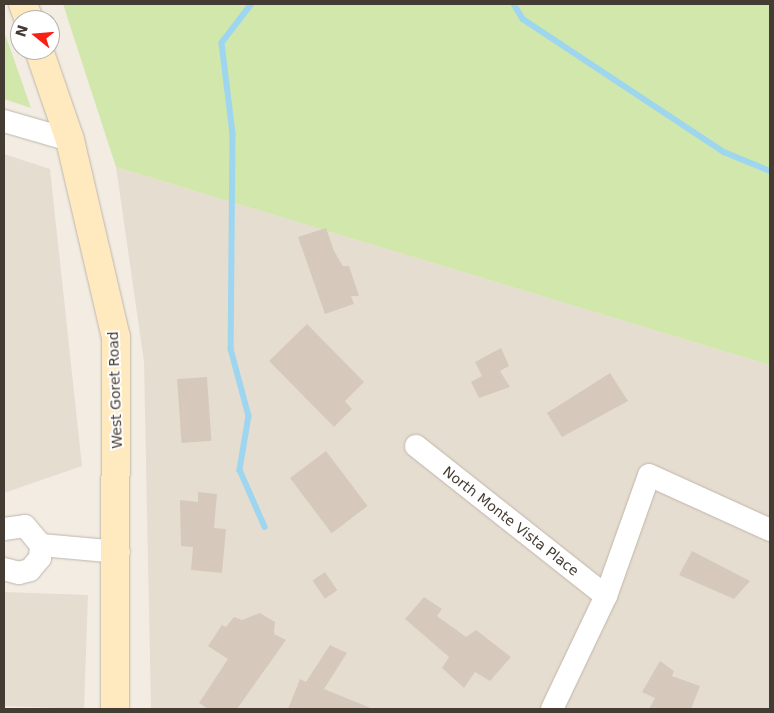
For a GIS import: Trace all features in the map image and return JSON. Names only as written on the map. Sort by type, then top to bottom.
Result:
[{"type":"street","name":"West Goret Road","points":[[42,60],[70,140],[116,337],[119,552],[115,709]]},
{"type":"street","points":[[4,121],[70,140]]},
{"type":"street","name":"North Monte Vista Place","points":[[416,446],[606,596]]},
{"type":"street","points":[[552,709],[606,596],[649,475],[770,530]]},
{"type":"street","points":[[4,529],[25,526],[41,545],[40,558],[30,570],[5,571]]},
{"type":"street","points":[[41,545],[119,552]]},
{"type":"shaded area","points":[[4,154],[50,169],[82,466],[4,493]]},
{"type":"shaded area","points":[[116,167],[770,365],[770,709],[151,709],[144,362]]},
{"type":"shaded area","points":[[4,592],[88,595],[84,709],[4,706]]},
{"type":"green space","points":[[63,4],[770,4],[770,365],[116,167]]},
{"type":"green space","points":[[4,31],[10,48],[10,60],[14,60],[31,108],[4,99]]},
{"type":"building","points":[[326,228],[334,251],[343,266],[349,266],[359,296],[351,296],[354,304],[325,314],[298,237]]},
{"type":"building","points":[[307,324],[364,382],[345,401],[352,409],[334,427],[269,361]]},
{"type":"building","points":[[501,348],[509,366],[500,371],[510,387],[479,398],[471,382],[482,376],[475,362]]},
{"type":"building","points":[[610,373],[628,401],[562,437],[547,413]]},
{"type":"building","points":[[207,377],[211,441],[182,443],[177,379]]},
{"type":"building","points":[[326,451],[368,506],[332,533],[290,478]]},
{"type":"building","points":[[198,492],[217,494],[214,528],[226,529],[222,573],[191,570],[193,547],[181,546],[180,500],[198,502]]},
{"type":"building","points":[[692,551],[750,581],[734,599],[679,575]]},
{"type":"building","points":[[325,572],[337,590],[325,599],[313,580]]},
{"type":"building","points":[[424,597],[442,609],[437,616],[466,637],[476,630],[511,657],[490,681],[475,672],[464,688],[442,668],[449,657],[405,619]]},
{"type":"building","points":[[260,613],[275,622],[274,634],[286,640],[237,709],[208,709],[199,703],[228,659],[208,646],[222,625],[226,627],[234,617],[242,620]]},
{"type":"building","points":[[330,645],[347,653],[324,689],[373,709],[288,709],[300,679],[306,682]]},
{"type":"building","points":[[660,661],[674,671],[672,676],[700,686],[691,709],[649,709],[655,698],[642,692]]},
{"type":"waterway","points":[[252,4],[222,43],[233,134],[231,349],[249,416],[240,470],[265,527]]},
{"type":"waterway","points":[[514,4],[523,19],[724,152],[770,171]]}]
